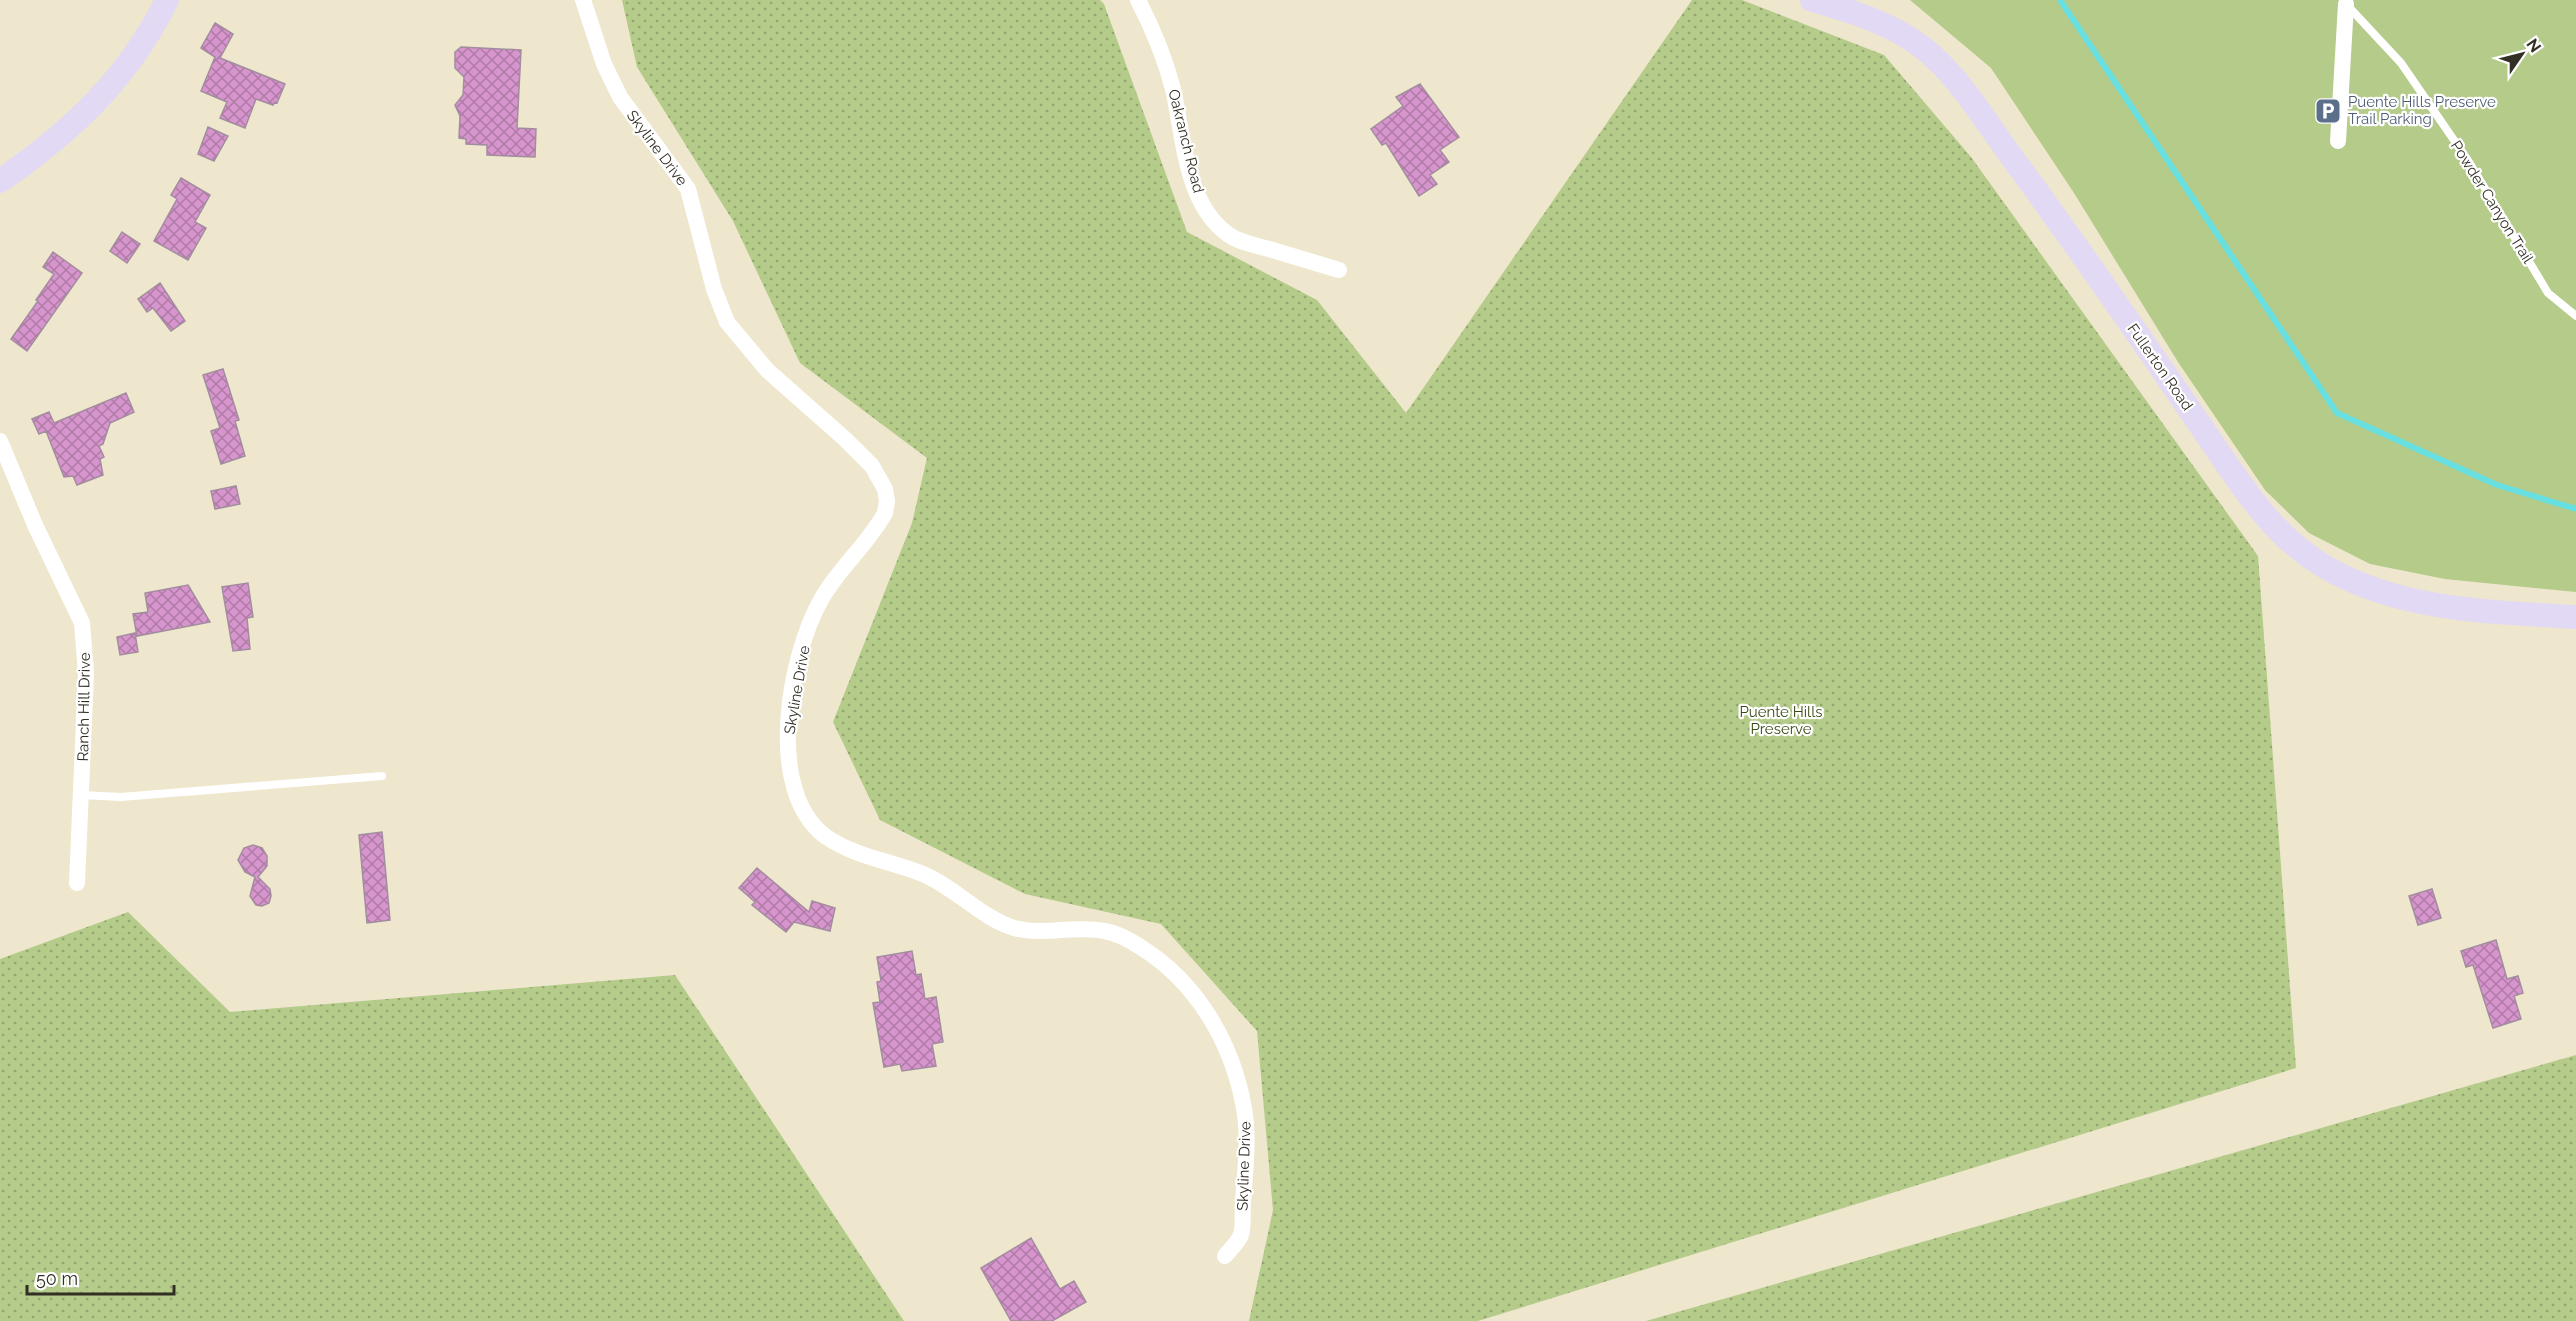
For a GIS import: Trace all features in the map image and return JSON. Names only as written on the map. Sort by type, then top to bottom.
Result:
[{"type":"street","points":[[0,181],[52,143],[99,99],[130,64],[167,0]]},
{"type":"street","name":"Skyline Drive","points":[[584,0],[604,64],[620,97],[688,189],[714,289],[727,322],[747,350],[778,381],[868,462],[878,473],[885,489],[887,501],[885,513],[828,588],[814,614],[801,654],[789,712],[787,750],[792,782],[804,812],[819,830],[839,844],[928,876],[1007,925],[1028,930],[1086,929],[1109,932],[1140,946],[1179,977],[1202,1005],[1216,1028],[1237,1077],[1244,1107],[1247,1130],[1241,1234],[1225,1256]]},
{"type":"street","name":"Oakranch Road","points":[[1138,0],[1166,64],[1193,181],[1201,202],[1211,217],[1225,231],[1244,242],[1339,270]]},
{"type":"street","name":"Fullerton Road","points":[[1812,0],[1893,28],[1925,49],[1947,70],[2064,228],[2252,501],[2290,542],[2341,575],[2392,594],[2463,608],[2576,617]]},
{"type":"street","points":[[2338,141],[2344,2]]},
{"type":"street","name":"Ranch Hill Drive","points":[[0,441],[35,525],[82,624],[86,674],[77,883]]},
{"type":"lane","name":"Powder Canyon Trail","points":[[2344,2],[2401,63],[2469,162],[2548,294],[2576,316]]},
{"type":"lane","points":[[81,795],[121,797],[382,776]]},
{"type":"green space","name":"Puente Hills Preserve","points":[[622,0],[1100,0],[1104,4],[1187,232],[1317,300],[1406,413],[1692,0],[1742,0],[1884,55],[1971,157],[2258,556],[2296,1068],[1478,1321],[1249,1321],[1273,1210],[1257,1031],[1161,924],[1025,894],[880,820],[833,722],[912,523],[927,458],[800,363],[733,221],[637,67]]},
{"type":"green space","points":[[1910,0],[2576,0],[2576,592],[2445,579],[2370,564],[2309,533],[2265,490],[2178,362],[2074,193],[1991,68]]},
{"type":"green space","points":[[128,912],[230,1012],[675,975],[904,1321],[0,1321],[0,959]]},
{"type":"green space","points":[[2576,1055],[2576,1321],[1646,1321]]},
{"type":"building","points":[[215,23],[233,34],[220,58],[285,84],[277,103],[273,105],[256,99],[245,128],[220,118],[227,102],[201,91],[215,57],[201,48]]},
{"type":"building","points":[[461,47],[521,50],[517,128],[536,129],[535,157],[487,155],[487,145],[466,144],[466,139],[459,138],[460,116],[455,105],[463,95],[464,77],[455,68],[455,52]]},
{"type":"building","points":[[1420,84],[1459,137],[1440,150],[1449,162],[1430,175],[1437,184],[1419,196],[1386,143],[1382,145],[1371,129],[1403,106],[1396,97]]},
{"type":"building","points":[[208,127],[228,136],[214,161],[198,154]]},
{"type":"building","points":[[181,178],[210,195],[195,222],[206,228],[188,260],[154,241],[177,199],[171,195]]},
{"type":"building","points":[[122,232],[140,244],[127,263],[110,251]]},
{"type":"building","points":[[53,252],[82,273],[27,351],[11,339],[54,274],[43,267]]},
{"type":"building","points":[[160,283],[185,321],[171,331],[153,308],[147,312],[138,299]]},
{"type":"building","points":[[223,369],[239,420],[235,421],[245,456],[221,464],[211,431],[220,428],[203,375]]},
{"type":"building","points":[[126,393],[134,412],[110,423],[103,444],[99,446],[104,457],[100,459],[103,475],[77,485],[73,476],[64,477],[46,431],[39,434],[32,419],[49,412],[54,423]]},
{"type":"building","points":[[236,486],[240,504],[215,509],[211,491]]},
{"type":"building","points":[[248,583],[253,617],[247,618],[250,649],[233,651],[222,587]]},
{"type":"building","points":[[188,585],[210,622],[137,636],[133,614],[148,612],[145,593]]},
{"type":"building","points":[[135,633],[138,652],[120,655],[117,637]]},
{"type":"building","points":[[382,832],[390,920],[367,923],[359,835]]},
{"type":"building","points":[[253,845],[262,848],[267,856],[267,866],[258,877],[270,889],[271,896],[269,903],[262,906],[256,905],[250,896],[255,877],[245,872],[238,860],[244,848]]},
{"type":"building","points":[[757,868],[809,912],[812,901],[835,908],[830,931],[794,922],[786,932],[752,905],[755,902],[739,888]]},
{"type":"building","points":[[2432,889],[2441,918],[2418,925],[2409,896]]},
{"type":"building","points":[[2496,940],[2507,979],[2518,976],[2523,993],[2514,996],[2521,1019],[2493,1028],[2473,965],[2466,967],[2461,951]]},
{"type":"building","points":[[912,951],[916,975],[921,974],[925,999],[936,997],[943,1042],[932,1044],[936,1066],[902,1071],[900,1064],[884,1067],[873,1003],[880,1002],[877,982],[881,981],[877,957]]},
{"type":"building","points":[[1031,1238],[1060,1289],[1074,1281],[1086,1302],[1052,1321],[1011,1321],[981,1268]]},
{"type":"waterway","points":[[2060,0],[2337,413],[2497,485],[2576,509]]},
{"type":"place","name":"Puente Hills Preserve Trail Parking","points":[[2328,111]]}]
